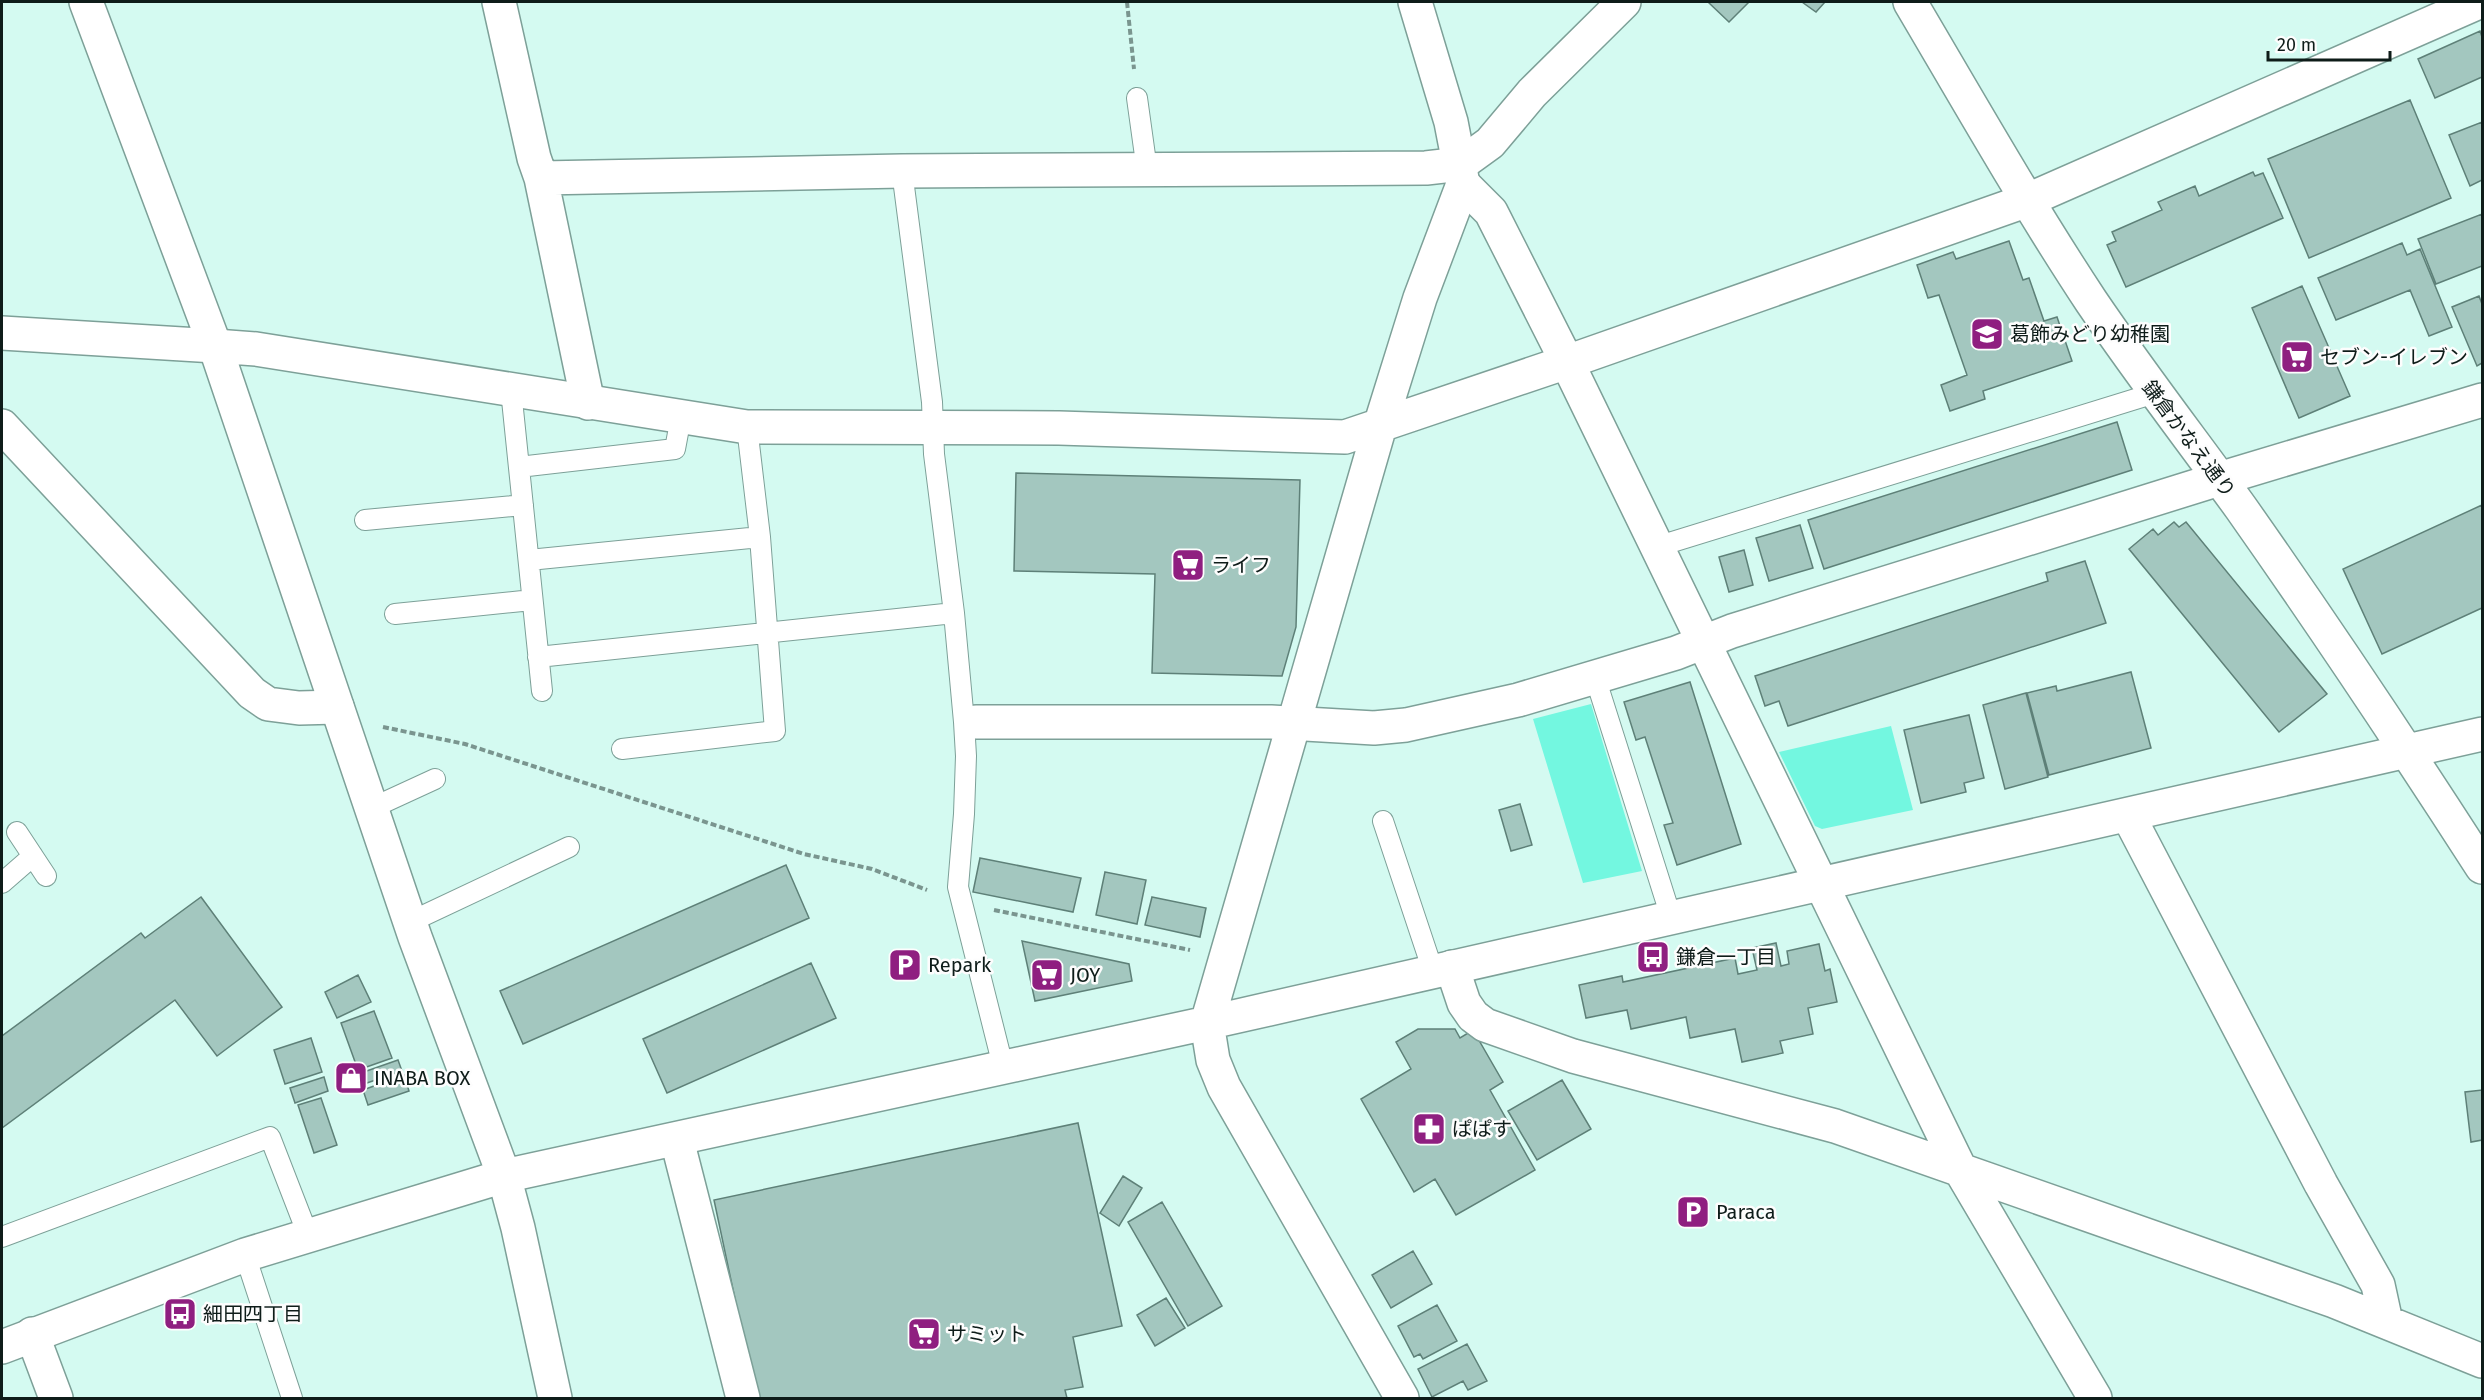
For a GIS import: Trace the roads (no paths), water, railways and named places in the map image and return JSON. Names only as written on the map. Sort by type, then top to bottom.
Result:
[{"type":"street","points":[[86,2],[215,346],[410,922],[504,1176],[518,1228],[555,1398]]},
{"type":"street","points":[[499,2],[534,158],[541,178],[588,403]]},
{"type":"street","points":[[1415,2],[1462,174],[1491,212],[1567,362],[1961,1171],[2095,1398]]},
{"type":"street","points":[[1402,1398],[1224,1087],[1213,1060],[1207,1023],[1380,426],[1462,174],[1532,93],[1624,2]]},
{"type":"street","name":"鎌倉かなえ通り","points":[[1910,2],[2028,200],[2090,298],[2155,393],[2219,479],[2407,751],[2482,867]]},
{"type":"street","points":[[2,333],[256,349],[747,427],[1059,428],[1345,437],[1567,362],[2028,200],[2479,2]]},
{"type":"street","points":[[541,178],[902,171],[1426,168],[1462,174]]},
{"type":"street","points":[[970,722],[1271,722],[1374,728],[1406,725],[1518,700],[1595,677],[2219,479],[2482,400]]},
{"type":"street","points":[[2,426],[252,693],[268,704],[299,708],[337,706]]},
{"type":"street","points":[[2,1346],[245,1255],[504,1176],[1207,1023],[2482,734]]},
{"type":"street","points":[[2128,815],[2321,1184],[2378,1285],[2386,1322]]},
{"type":"street","points":[[1442,969],[1473,1016],[1485,1025],[1573,1056],[1835,1126],[2174,1244],[2386,1322],[2482,1361]]},
{"type":"street","points":[[677,1140],[743,1398]]},
{"type":"street","points":[[32,1334],[56,1398]]},
{"type":"lane","points":[[1137,98],[1147,170]]},
{"type":"lane","points":[[902,171],[934,428],[934,454],[970,722],[958,887],[1004,1066]]},
{"type":"lane","points":[[511,390],[542,691]]},
{"type":"lane","points":[[1656,547],[2155,393]]},
{"type":"lane","points":[[519,467],[675,449],[681,417]]},
{"type":"lane","points":[[622,749],[775,731],[760,537],[747,427]]},
{"type":"lane","points":[[365,520],[523,505]]},
{"type":"lane","points":[[529,560],[760,537]]},
{"type":"lane","points":[[395,614],[532,600]]},
{"type":"lane","points":[[538,657],[954,613]]},
{"type":"lane","points":[[1595,677],[1671,917]]},
{"type":"lane","points":[[372,808],[435,779]]},
{"type":"lane","points":[[1383,822],[1442,969]]},
{"type":"lane","points":[[17,832],[46,876]]},
{"type":"lane","points":[[410,922],[569,847]]},
{"type":"lane","points":[[2,883],[33,856]]},
{"type":"lane","points":[[2,1237],[270,1137],[308,1235]]},
{"type":"lane","points":[[245,1255],[292,1398]]},
{"type":"place","name":"葛飾みどり幼稚園","points":[[1987,334]]},
{"type":"place","name":"セブン-イレブン","points":[[2297,357]]},
{"type":"place","name":"ライフ","points":[[1188,565]]},
{"type":"place","name":"鎌倉一丁目","points":[[1653,957]]},
{"type":"place","name":"Repark","points":[[905,965]]},
{"type":"place","name":"JOY","points":[[1047,975]]},
{"type":"place","name":"INABA BOX","points":[[351,1078]]},
{"type":"place","name":"ぱぱす","points":[[1429,1129]]},
{"type":"place","name":"Paraca","points":[[1693,1212]]},
{"type":"place","name":"細田四丁目","points":[[180,1314]]},
{"type":"place","name":"サミット","points":[[924,1334]]}]
